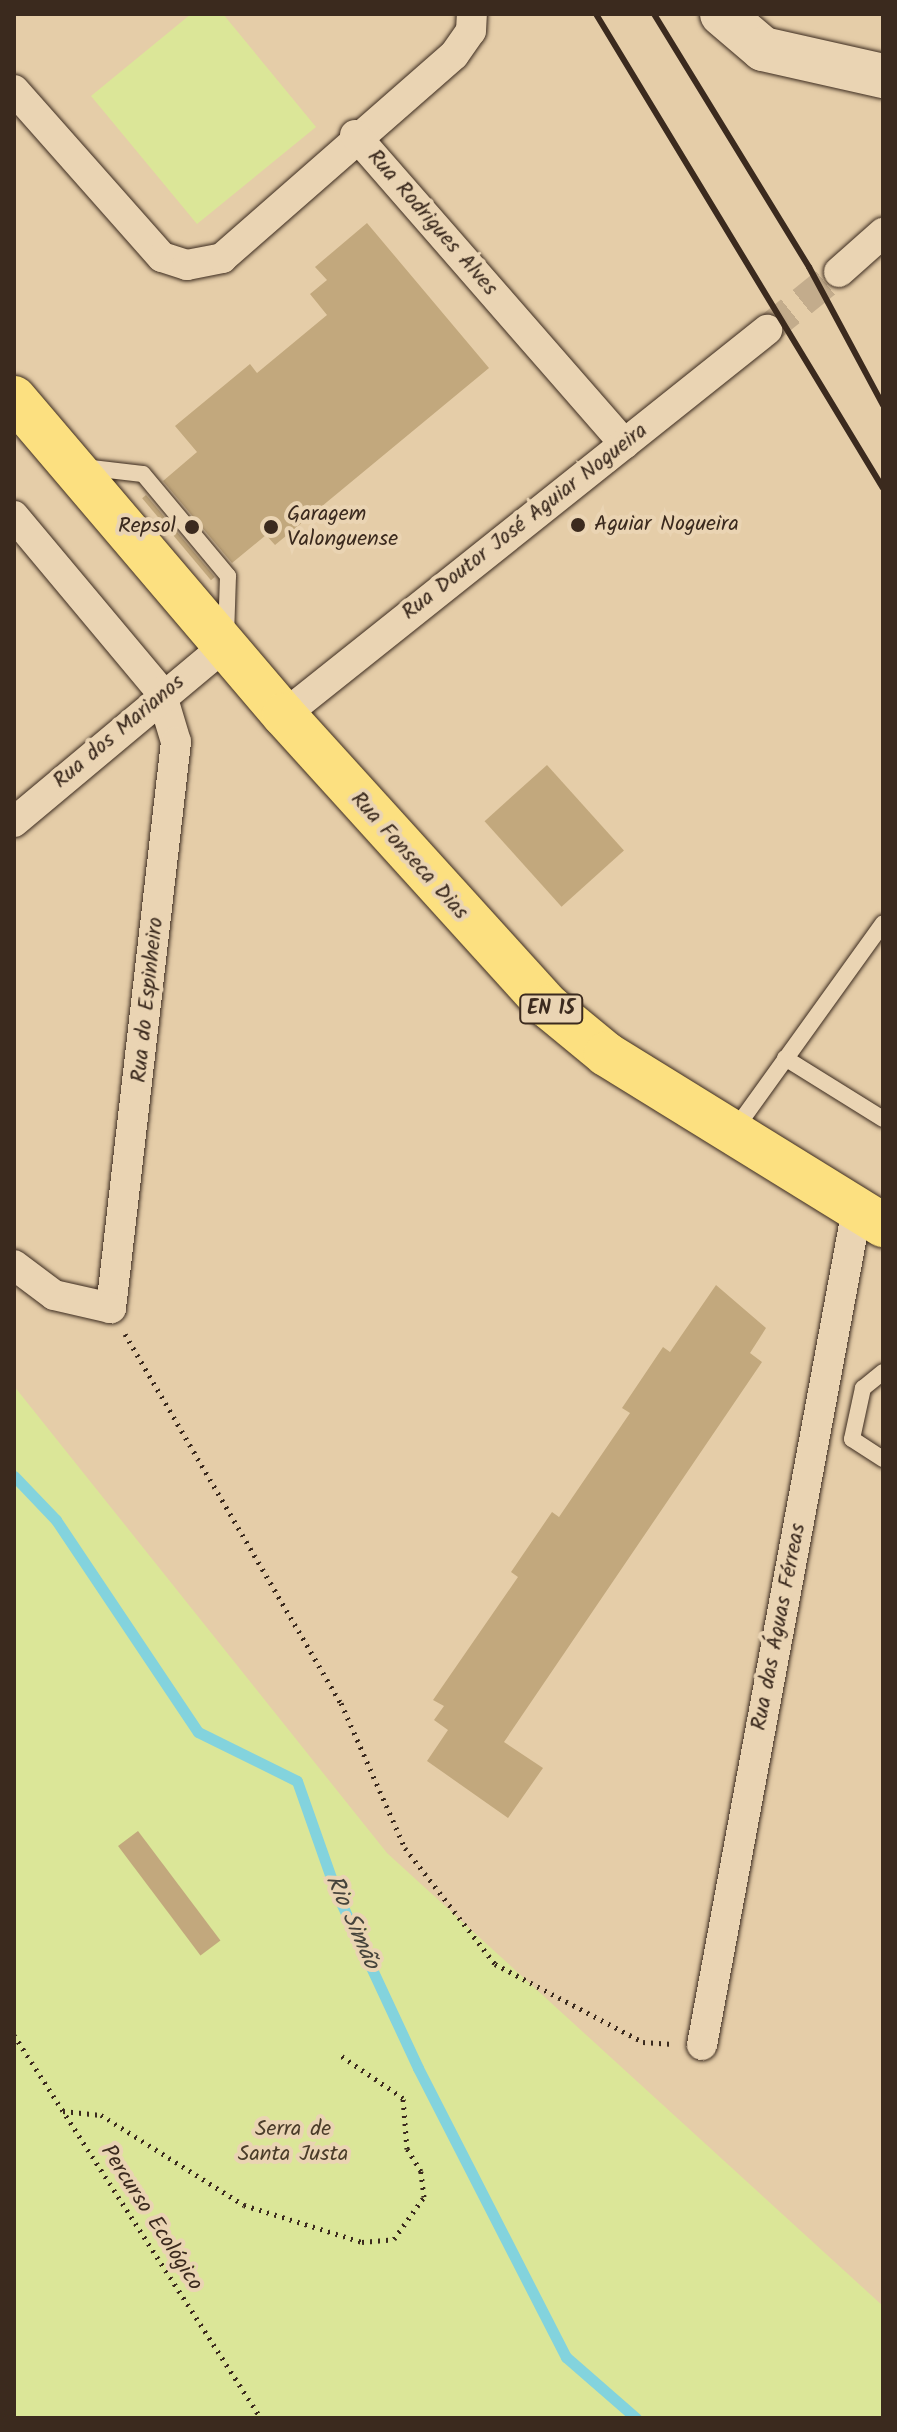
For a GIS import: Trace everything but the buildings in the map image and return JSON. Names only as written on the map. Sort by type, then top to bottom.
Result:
[{"type":"main road","name":"Rua Fonseca Dias","points":[[14,398],[284,715],[549,1007],[606,1054],[870,1217]]},
{"type":"street","points":[[355,135],[454,55],[471,31],[472,14]]},
{"type":"street","points":[[722,14],[763,49],[883,76]]},
{"type":"street","name":"Rua Rodrigues Alves","points":[[14,90],[162,257],[187,265],[222,258],[355,135],[625,444]]},
{"type":"street","points":[[839,272],[883,233]]},
{"type":"street","name":"Rua Doutor José Aguiar Nogueira","points":[[284,715],[767,330]]},
{"type":"street","points":[[14,516],[161,692]]},
{"type":"street","name":"Rua dos Marianos","points":[[14,822],[161,692],[226,645]]},
{"type":"street","name":"Rua do Espinheiro","points":[[111,1308],[176,742],[161,692]]},
{"type":"street","name":"Rua das Águas Férreas","points":[[702,2045],[870,1217]]},
{"type":"street","points":[[14,1265],[54,1295],[111,1308]]},
{"type":"lane","points":[[732,1133],[883,923]]},
{"type":"lane","points":[[785,1058],[883,1119]]},
{"type":"lane","points":[[883,1372],[863,1388],[852,1439],[883,1459]]},
{"type":"path","points":[[111,1308],[341,1703],[405,1848],[495,1964],[643,2042],[702,2045]]},
{"type":"path","name":"Percurso Ecológico","points":[[14,2035],[261,2418]]},
{"type":"path","points":[[63,2111],[101,2115],[244,2205],[362,2242],[394,2239],[424,2197],[421,2171],[407,2149],[403,2098],[340,2055]]},
{"type":"green space","points":[[191,14],[223,14],[316,127],[197,224],[91,96]]},
{"type":"green space","name":"Serra de Santa Justa","points":[[14,1386],[387,1853],[883,2306],[883,2418],[14,2418]]},
{"type":"waterway","name":"Rio Simão","points":[[14,1476],[56,1520],[198,1732],[297,1781],[336,1892],[418,2068],[566,2357],[636,2418]]},
{"type":"tunnel","points":[[767,330],[839,272]]},
{"type":"railway","points":[[596,14],[883,488]]},
{"type":"railway","points":[[654,14],[809,267],[883,405]]},
{"type":"place","name":"Aguiar Nogueira","points":[[578,525]]},
{"type":"place","name":"Repsol","points":[[192,527]]},
{"type":"place","name":"Garagem Valonguense","points":[[271,527]]}]
